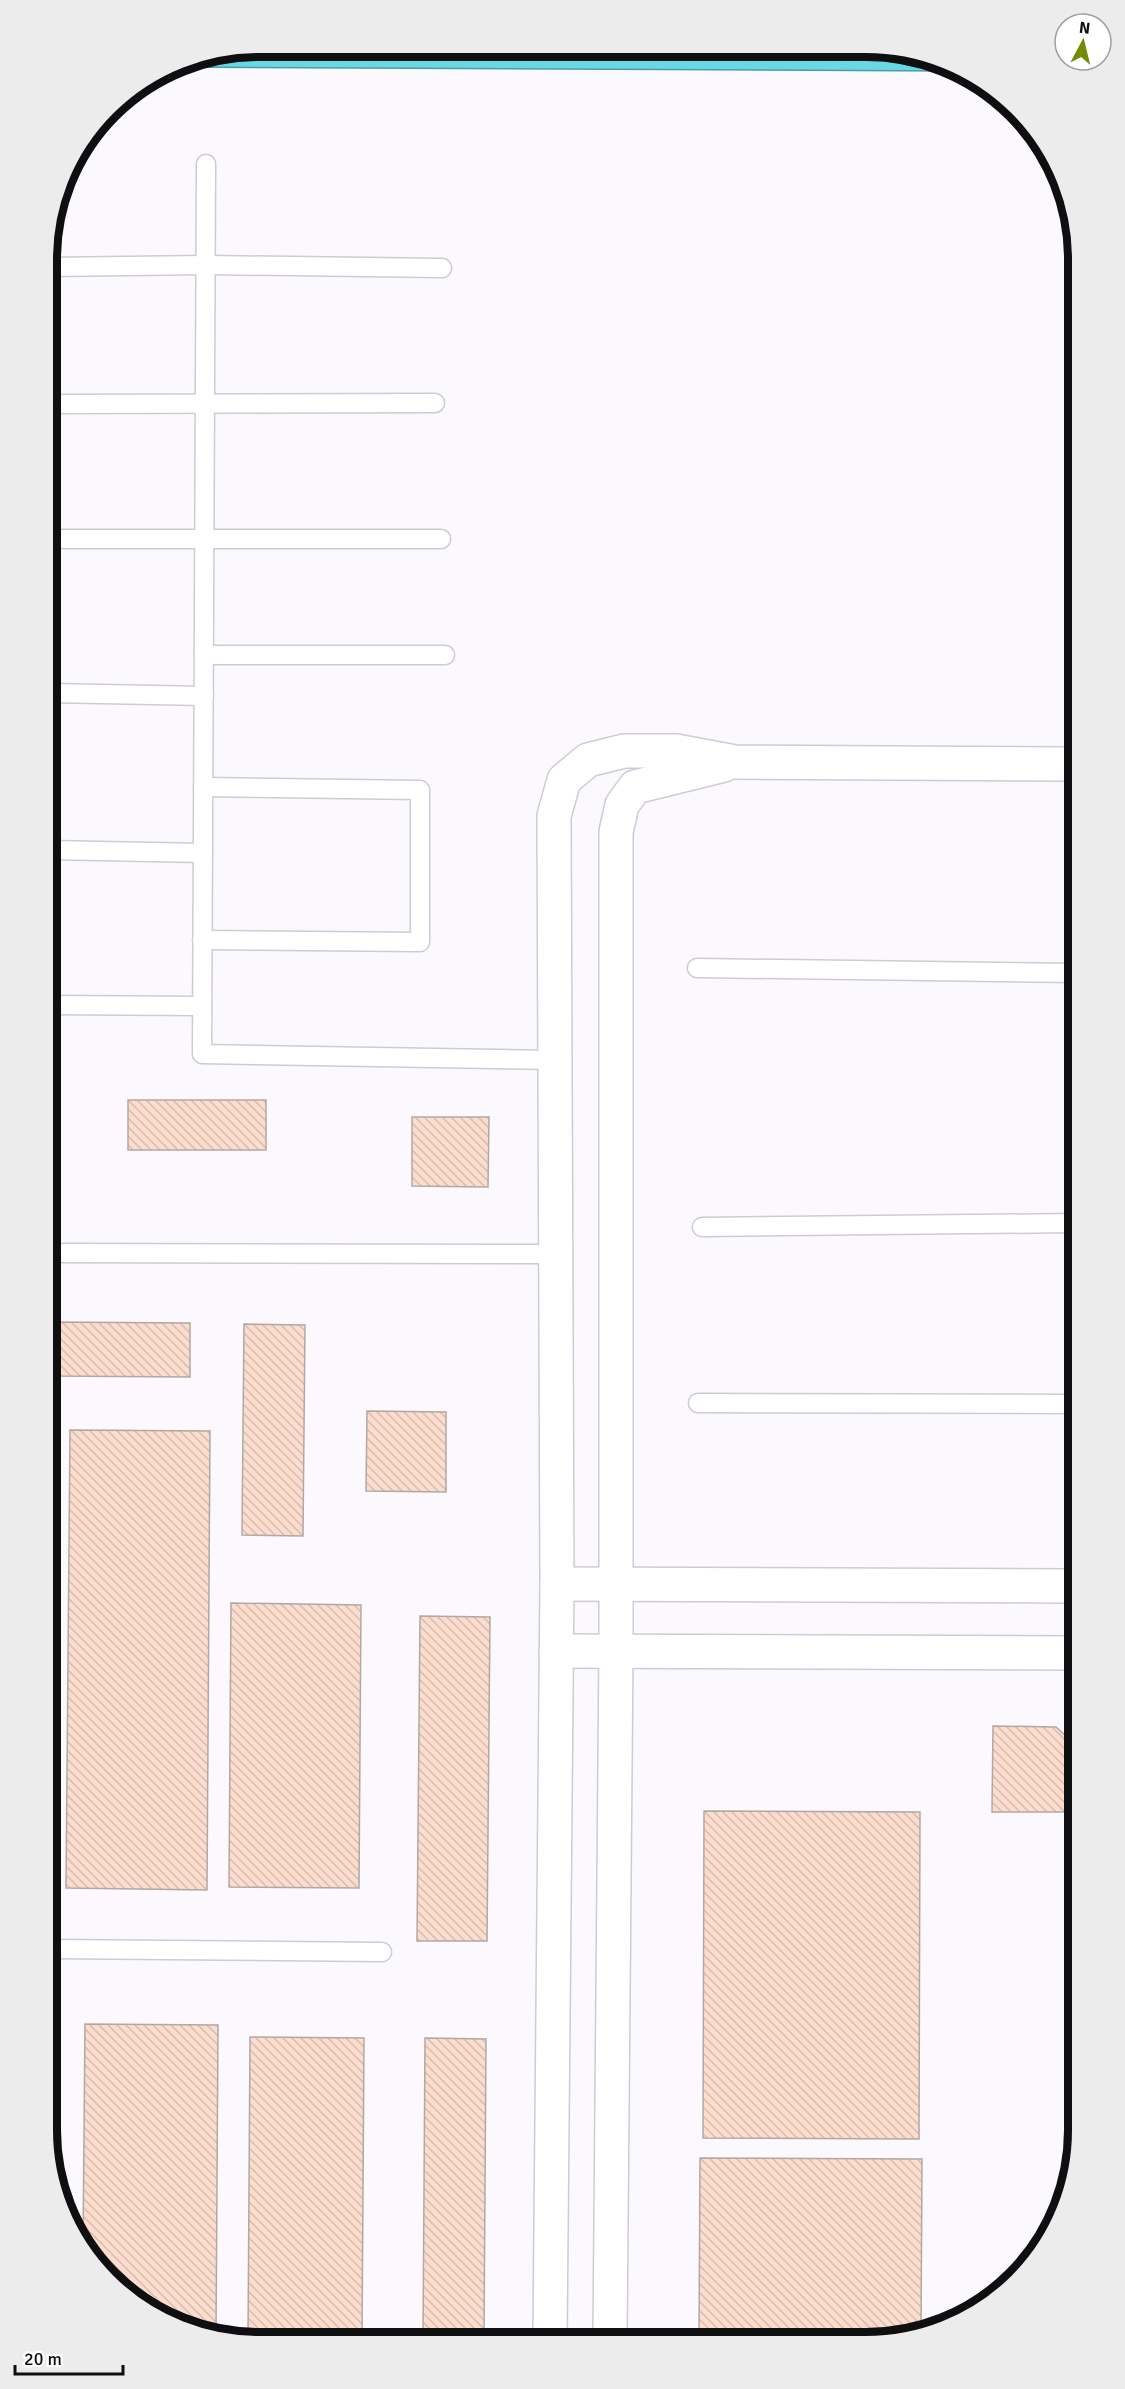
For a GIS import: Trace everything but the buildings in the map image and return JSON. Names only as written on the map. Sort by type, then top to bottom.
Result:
[{"type":"street","points":[[550,2332],[557,1584],[554,816],[564,780],[588,760],[624,751],[676,751],[735,762],[1068,764]]},
{"type":"street","points":[[610,2332],[616,1650],[616,832],[622,805],[635,787],[735,762]]},
{"type":"street","points":[[557,1584],[1068,1586]]},
{"type":"street","points":[[556,1652],[616,1650],[1068,1653]]},
{"type":"lane","points":[[206,164],[202,1054],[555,1060]]},
{"type":"lane","points":[[57,267],[206,264],[442,268]]},
{"type":"lane","points":[[57,404],[435,403]]},
{"type":"lane","points":[[57,538],[441,539]]},
{"type":"lane","points":[[204,655],[445,655]]},
{"type":"lane","points":[[57,693],[204,696]]},
{"type":"lane","points":[[202,940],[420,942],[420,790],[203,787]]},
{"type":"lane","points":[[57,850],[203,853]]},
{"type":"lane","points":[[697,968],[1068,973]]},
{"type":"lane","points":[[57,1005],[202,1006]]},
{"type":"lane","points":[[702,1227],[1068,1223]]},
{"type":"lane","points":[[57,1253],[555,1254]]},
{"type":"lane","points":[[698,1403],[1068,1404]]},
{"type":"lane","points":[[57,1949],[382,1952]]},
{"type":"water","points":[[246,57],[879,57],[905,61],[938,71],[197,67]]}]
